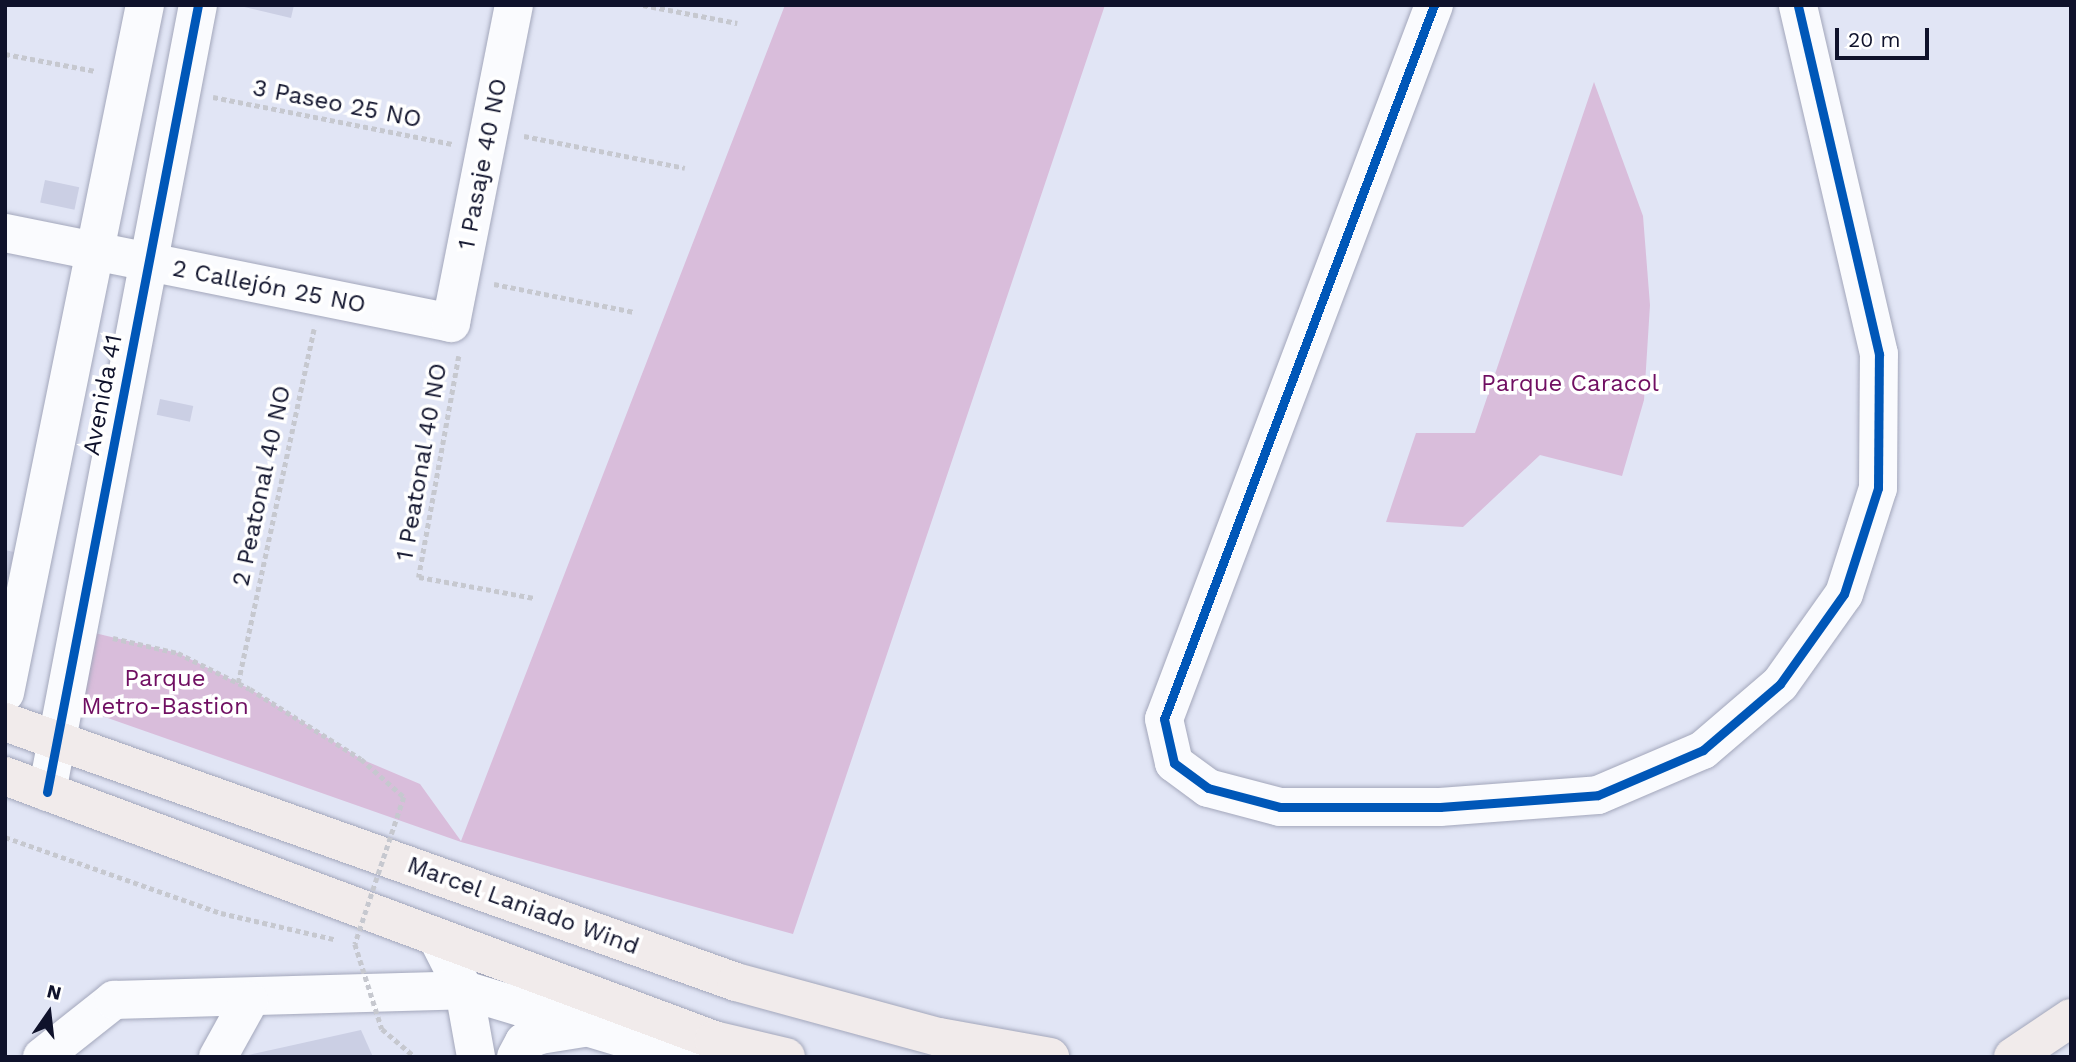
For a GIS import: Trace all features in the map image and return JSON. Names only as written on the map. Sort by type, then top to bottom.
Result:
[{"type":"main road","name":"Marcel Laniado Wind","points":[[5,722],[736,982],[939,1037],[1050,1057]]},
{"type":"main road","points":[[5,776],[439,941],[714,1040],[786,1057]]},
{"type":"main road","points":[[2014,1057],[2071,1018]]},
{"type":"street","name":"Avenida 41","points":[[5,694],[97,252],[145,5]]},
{"type":"street","name":"Avenida 41","points":[[47,792],[198,5]]},
{"type":"street","name":"1 Pasaje 40 NO","points":[[451,323],[514,5]]},
{"type":"street","points":[[1434,5],[1164,719],[1174,763],[1199,782],[1280,807],[1440,807],[1598,795],[1703,750],[1780,684],[1844,594],[1878,488],[1879,354],[1798,5]]},
{"type":"street","name":"2 Callejón 25 NO","points":[[5,233],[451,323]]},
{"type":"street","points":[[439,941],[464,990],[476,1057]]},
{"type":"street","points":[[42,1057],[114,1000],[249,1001],[464,990],[687,1057]]},
{"type":"street","points":[[218,1057],[249,1001]]},
{"type":"street","points":[[516,1057],[524,1042],[540,1035],[589,1027]]},
{"type":"path","points":[[643,5],[737,23]]},
{"type":"path","points":[[5,54],[131,77]]},
{"type":"path","points":[[460,277],[634,312]]},
{"type":"path","points":[[78,629],[178,653],[238,683],[361,759],[404,797],[355,944],[382,1029],[415,1057]]},
{"type":"path","points":[[5,836],[221,913],[355,944]]},
{"type":"green space","name":"Parque Metro-Bastion","points":[[785,5],[1105,5],[793,934],[461,842],[65,703],[78,629],[178,653],[250,689],[361,759],[420,784],[461,841]]},
{"type":"green space","name":"Parque Caracol","points":[[1594,82],[1643,216],[1650,305],[1644,400],[1622,476],[1540,455],[1463,527],[1386,522],[1416,433],[1475,433]]},
{"type":"building","points":[[236,5],[294,5],[291,18]]},
{"type":"building","points":[[45,180],[79,187],[74,210],[40,202]]},
{"type":"building","points":[[160,399],[193,406],[190,422],[157,415]]},
{"type":"building","points":[[5,550],[14,552],[6,586],[5,586]]},
{"type":"building","points":[[361,1030],[373,1057],[244,1057],[244,1056]]},
{"type":"cycle path","points":[[47,792],[198,5]]},
{"type":"cycle path","points":[[1434,5],[1164,719],[1174,763],[1208,788],[1280,807],[1440,807],[1598,795],[1703,750],[1780,684],[1844,594],[1878,488],[1879,354],[1798,5]]}]
